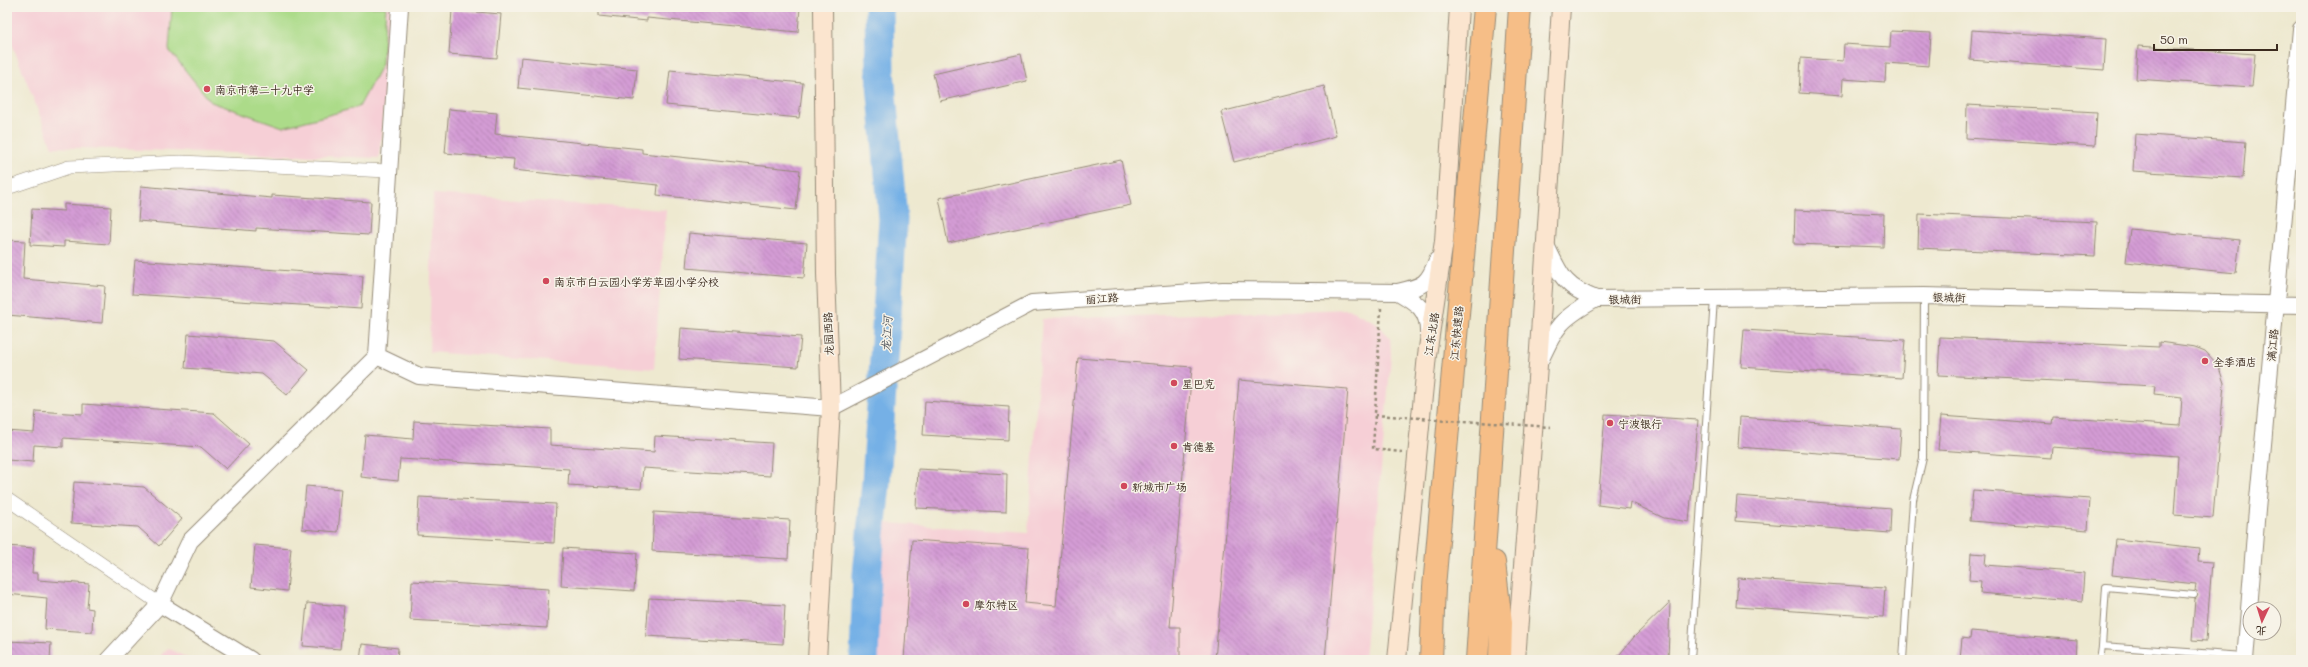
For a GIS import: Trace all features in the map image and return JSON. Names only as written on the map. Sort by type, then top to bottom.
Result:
[{"type":"highway","name":"江东快速路","points":[[1430,660],[1434,587],[1485,7]]},
{"type":"highway","points":[[1477,660],[1520,7]]},
{"type":"highway","points":[[1488,510],[1501,623],[1500,660]]},
{"type":"highway","points":[[1416,660],[1434,587]]},
{"type":"main road","name":"龙园西路","points":[[817,660],[831,408],[826,274],[823,7]]},
{"type":"main road","name":"江东北路","points":[[1397,660],[1427,355],[1444,241],[1459,7]]},
{"type":"main road","points":[[1516,660],[1538,365],[1561,7]]},
{"type":"street","points":[[108,660],[160,604],[190,542],[377,356],[400,7]]},
{"type":"street","name":"漓江路","points":[[2245,658],[2301,29]]},
{"type":"street","points":[[7,188],[69,166],[181,162],[389,171]]},
{"type":"street","name":"丽江路","points":[[831,408],[1032,303],[1223,290],[1390,292],[1417,288],[1431,278],[1444,241]]},
{"type":"street","name":"银城街","points":[[1546,245],[1560,275],[1576,291],[1596,300],[1924,296],[2301,305]]},
{"type":"street","points":[[1390,292],[1418,304],[1428,321],[1427,355]]},
{"type":"street","name":"银城街","points":[[1538,365],[1556,328],[1570,314],[1596,300]]},
{"type":"street","points":[[377,356],[419,376],[831,408]]},
{"type":"street","points":[[7,499],[160,604],[250,660]]},
{"type":"lane","points":[[1903,660],[1913,500],[1923,458],[1924,296]]},
{"type":"lane","points":[[1691,660],[1714,298]]},
{"type":"lane","points":[[2100,660],[2106,587],[2194,595]]},
{"type":"lane","points":[[2102,646],[2245,658]]},
{"type":"path","points":[[1390,292],[1375,415],[1373,449],[1417,453]]},
{"type":"path","points":[[1375,415],[1551,427]]},
{"type":"shaded area","name":"南京市第二十九中学","points":[[7,7],[393,7],[379,158],[52,147],[7,31]]},
{"type":"shaded area","name":"南京市白云园小学芳草园小学分校","points":[[433,194],[666,210],[654,369],[429,352]]},
{"type":"shaded area","points":[[1349,309],[1375,322],[1390,337],[1391,357],[1364,660],[852,660],[858,521],[1028,533],[1042,319]]},
{"type":"shaded area","points":[[168,648],[191,660],[156,660]]},
{"type":"green space","points":[[172,7],[386,7],[382,64],[359,107],[283,127],[211,102],[169,50]]},
{"type":"building","points":[[599,7],[800,7],[798,32],[647,18],[647,21],[599,16]]},
{"type":"building","points":[[452,10],[501,14],[497,58],[449,54]]},
{"type":"building","points":[[1972,30],[2106,39],[2104,70],[1970,60]]},
{"type":"building","points":[[1891,31],[1931,33],[1929,66],[1886,63],[1885,82],[1843,79],[1842,96],[1799,93],[1801,58],[1843,61],[1844,44],[1890,47]]},
{"type":"building","points":[[2138,46],[2255,54],[2252,87],[2136,79]]},
{"type":"building","points":[[1021,54],[1027,81],[940,101],[933,74]]},
{"type":"building","points":[[521,57],[637,69],[634,100],[518,88]]},
{"type":"building","points":[[670,70],[803,83],[799,118],[666,105]]},
{"type":"building","points":[[1324,86],[1336,136],[1234,162],[1221,112]]},
{"type":"building","points":[[1967,105],[2097,112],[2095,146],[1966,138]]},
{"type":"building","points":[[449,109],[497,113],[495,134],[642,149],[642,153],[800,170],[796,210],[657,195],[658,185],[513,170],[514,159],[445,153]]},
{"type":"building","points":[[2135,134],[2246,142],[2243,178],[2133,171]]},
{"type":"building","points":[[1121,160],[1131,205],[948,243],[939,198]]},
{"type":"building","points":[[141,186],[272,198],[272,195],[371,202],[369,235],[256,228],[256,231],[138,221]]},
{"type":"building","points":[[64,204],[111,207],[109,244],[64,241],[64,247],[30,245],[32,209],[64,211]]},
{"type":"building","points":[[1795,210],[1884,214],[1883,247],[1794,244]]},
{"type":"building","points":[[1919,214],[2097,222],[2095,256],[1918,248]]},
{"type":"building","points":[[2130,229],[2240,240],[2236,273],[2126,262]]},
{"type":"building","points":[[689,233],[807,243],[804,278],[686,268]]},
{"type":"building","points":[[7,240],[25,241],[23,279],[105,286],[102,323],[7,315]]},
{"type":"building","points":[[135,260],[363,276],[361,309],[132,294]]},
{"type":"building","points":[[681,328],[801,337],[798,367],[679,359]]},
{"type":"building","points":[[1744,330],[1905,340],[1902,378],[1741,367]]},
{"type":"building","points":[[188,334],[274,341],[309,370],[287,395],[262,374],[185,368]]},
{"type":"building","points":[[1940,337],[2159,347],[2159,342],[2195,347],[2205,351],[2218,365],[2224,383],[2213,518],[2174,515],[2178,456],[2052,447],[2051,458],[1938,450],[1941,416],[2053,424],[2054,417],[2180,426],[2182,397],[2154,394],[2155,386],[1938,375]]},
{"type":"building","name":"新城市广场","points":[[1078,358],[1192,367],[1170,627],[1180,627],[1180,660],[904,660],[912,540],[1029,548],[1025,603],[1056,606]]},
{"type":"building","points":[[1239,380],[1348,389],[1325,660],[1215,660]]},
{"type":"building","points":[[925,401],[1009,407],[1008,440],[923,435]]},
{"type":"building","points":[[83,404],[214,413],[249,444],[226,469],[201,447],[63,438],[63,447],[34,445],[33,462],[7,460],[7,431],[34,433],[36,411],[83,414]]},
{"type":"building","points":[[1605,414],[1698,420],[1689,522],[1664,518],[1630,502],[1629,509],[1598,505]]},
{"type":"building","points":[[1740,417],[1901,429],[1899,459],[1738,447]]},
{"type":"building","points":[[414,421],[550,429],[550,445],[654,452],[655,436],[772,443],[770,476],[643,468],[641,489],[568,485],[569,469],[400,459],[398,481],[361,477],[365,435],[413,439]]},
{"type":"building","points":[[918,469],[1007,474],[1006,512],[916,508]]},
{"type":"building","points":[[74,482],[144,487],[182,519],[159,546],[138,527],[71,523]]},
{"type":"building","points":[[306,486],[342,489],[338,532],[302,529]]},
{"type":"building","points":[[1973,490],[2090,499],[2088,530],[1970,521]]},
{"type":"building","points":[[1737,496],[1891,508],[1890,533],[1735,521]]},
{"type":"building","points":[[419,497],[556,504],[554,543],[417,535]]},
{"type":"building","points":[[654,512],[790,520],[788,559],[652,551]]},
{"type":"building","points":[[2116,539],[2199,548],[2198,561],[2212,562],[2206,641],[2192,640],[2195,599],[2198,595],[2195,591],[2196,584],[2112,575]]},
{"type":"building","points":[[255,545],[291,548],[287,591],[251,587]]},
{"type":"building","points":[[7,546],[34,548],[32,573],[38,573],[38,580],[89,584],[87,608],[93,609],[92,632],[45,629],[47,598],[7,594]]},
{"type":"building","points":[[563,548],[637,553],[634,591],[561,586]]},
{"type":"building","points":[[1971,553],[1986,554],[1985,565],[2084,573],[2082,602],[1980,593],[1981,581],[1969,580]]},
{"type":"building","points":[[1738,578],[1885,588],[1883,617],[1736,607]]},
{"type":"building","points":[[412,581],[549,589],[547,628],[410,620]]},
{"type":"building","points":[[649,598],[785,605],[783,644],[646,636]]},
{"type":"building","points":[[1670,602],[1668,660],[1615,660],[1634,637]]},
{"type":"building","points":[[307,603],[344,606],[340,649],[303,646]]},
{"type":"building","points":[[1971,631],[2077,640],[2076,660],[1960,660],[1962,638],[1970,639]]},
{"type":"building","points":[[7,641],[51,643],[50,660],[7,660]]},
{"type":"building","points":[[362,644],[398,648],[397,660],[360,660]]},
{"type":"waterway","name":"龙江河","points":[[864,660],[867,575],[876,483],[893,219],[880,72],[879,7]]},
{"type":"place","name":"南京市第二十九中学","points":[[207,89]]},
{"type":"place","name":"南京市白云园小学芳草园小学分校","points":[[546,281]]},
{"type":"place","name":"全季酒店","points":[[2205,361]]},
{"type":"place","name":"星巴克","points":[[1174,383]]},
{"type":"place","name":"宁波银行","points":[[1610,423]]},
{"type":"place","name":"肯德基","points":[[1174,446]]},
{"type":"place","name":"新城市广场","points":[[1124,486]]},
{"type":"place","name":"摩尔特区","points":[[966,604]]}]
